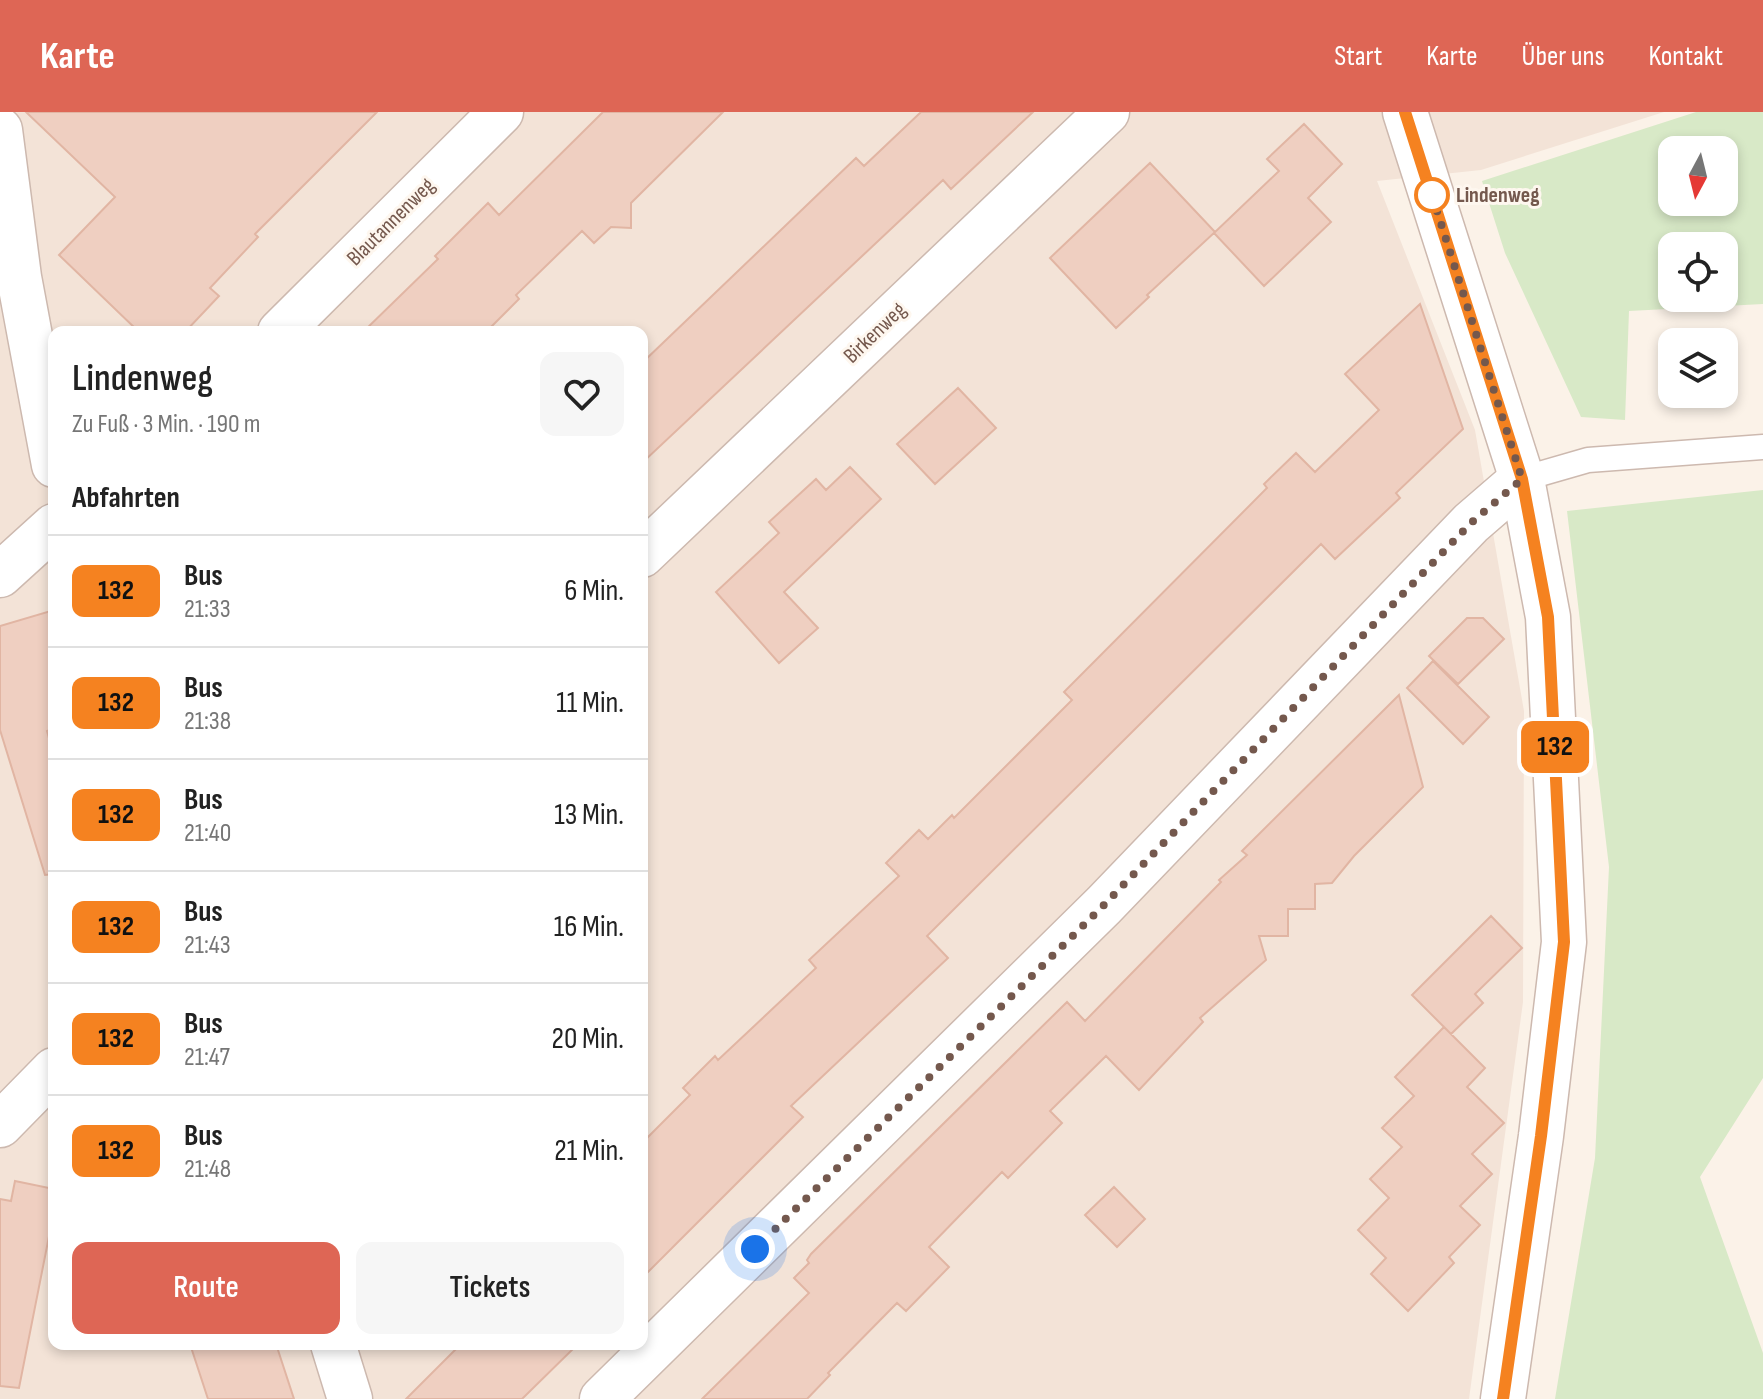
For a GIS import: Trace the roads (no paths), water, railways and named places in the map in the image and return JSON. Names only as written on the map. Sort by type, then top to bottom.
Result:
[{"type":"street","name":"Blautannenweg","points":[[286,326],[501,112]]},
{"type":"street","name":"Birkenweg","points":[[648,549],[1107,112]]},
{"type":"street","points":[[1405,112],[1522,479],[1548,617],[1564,942],[1541,1136],[1503,1399]]},
{"type":"street","points":[[0,130],[19,277],[48,433]]},
{"type":"street","points":[[602,1399],[1104,905],[1471,523],[1522,479]]},
{"type":"street","points":[[0,575],[48,531]]},
{"type":"street","points":[[0,1125],[48,1076]]},
{"type":"street","points":[[335,1350],[350,1399]]},
{"type":"lane","points":[[1522,479],[1588,460],[1763,447]]},
{"type":"place","name":"Lindenweg","points":[[1432,195]]}]
